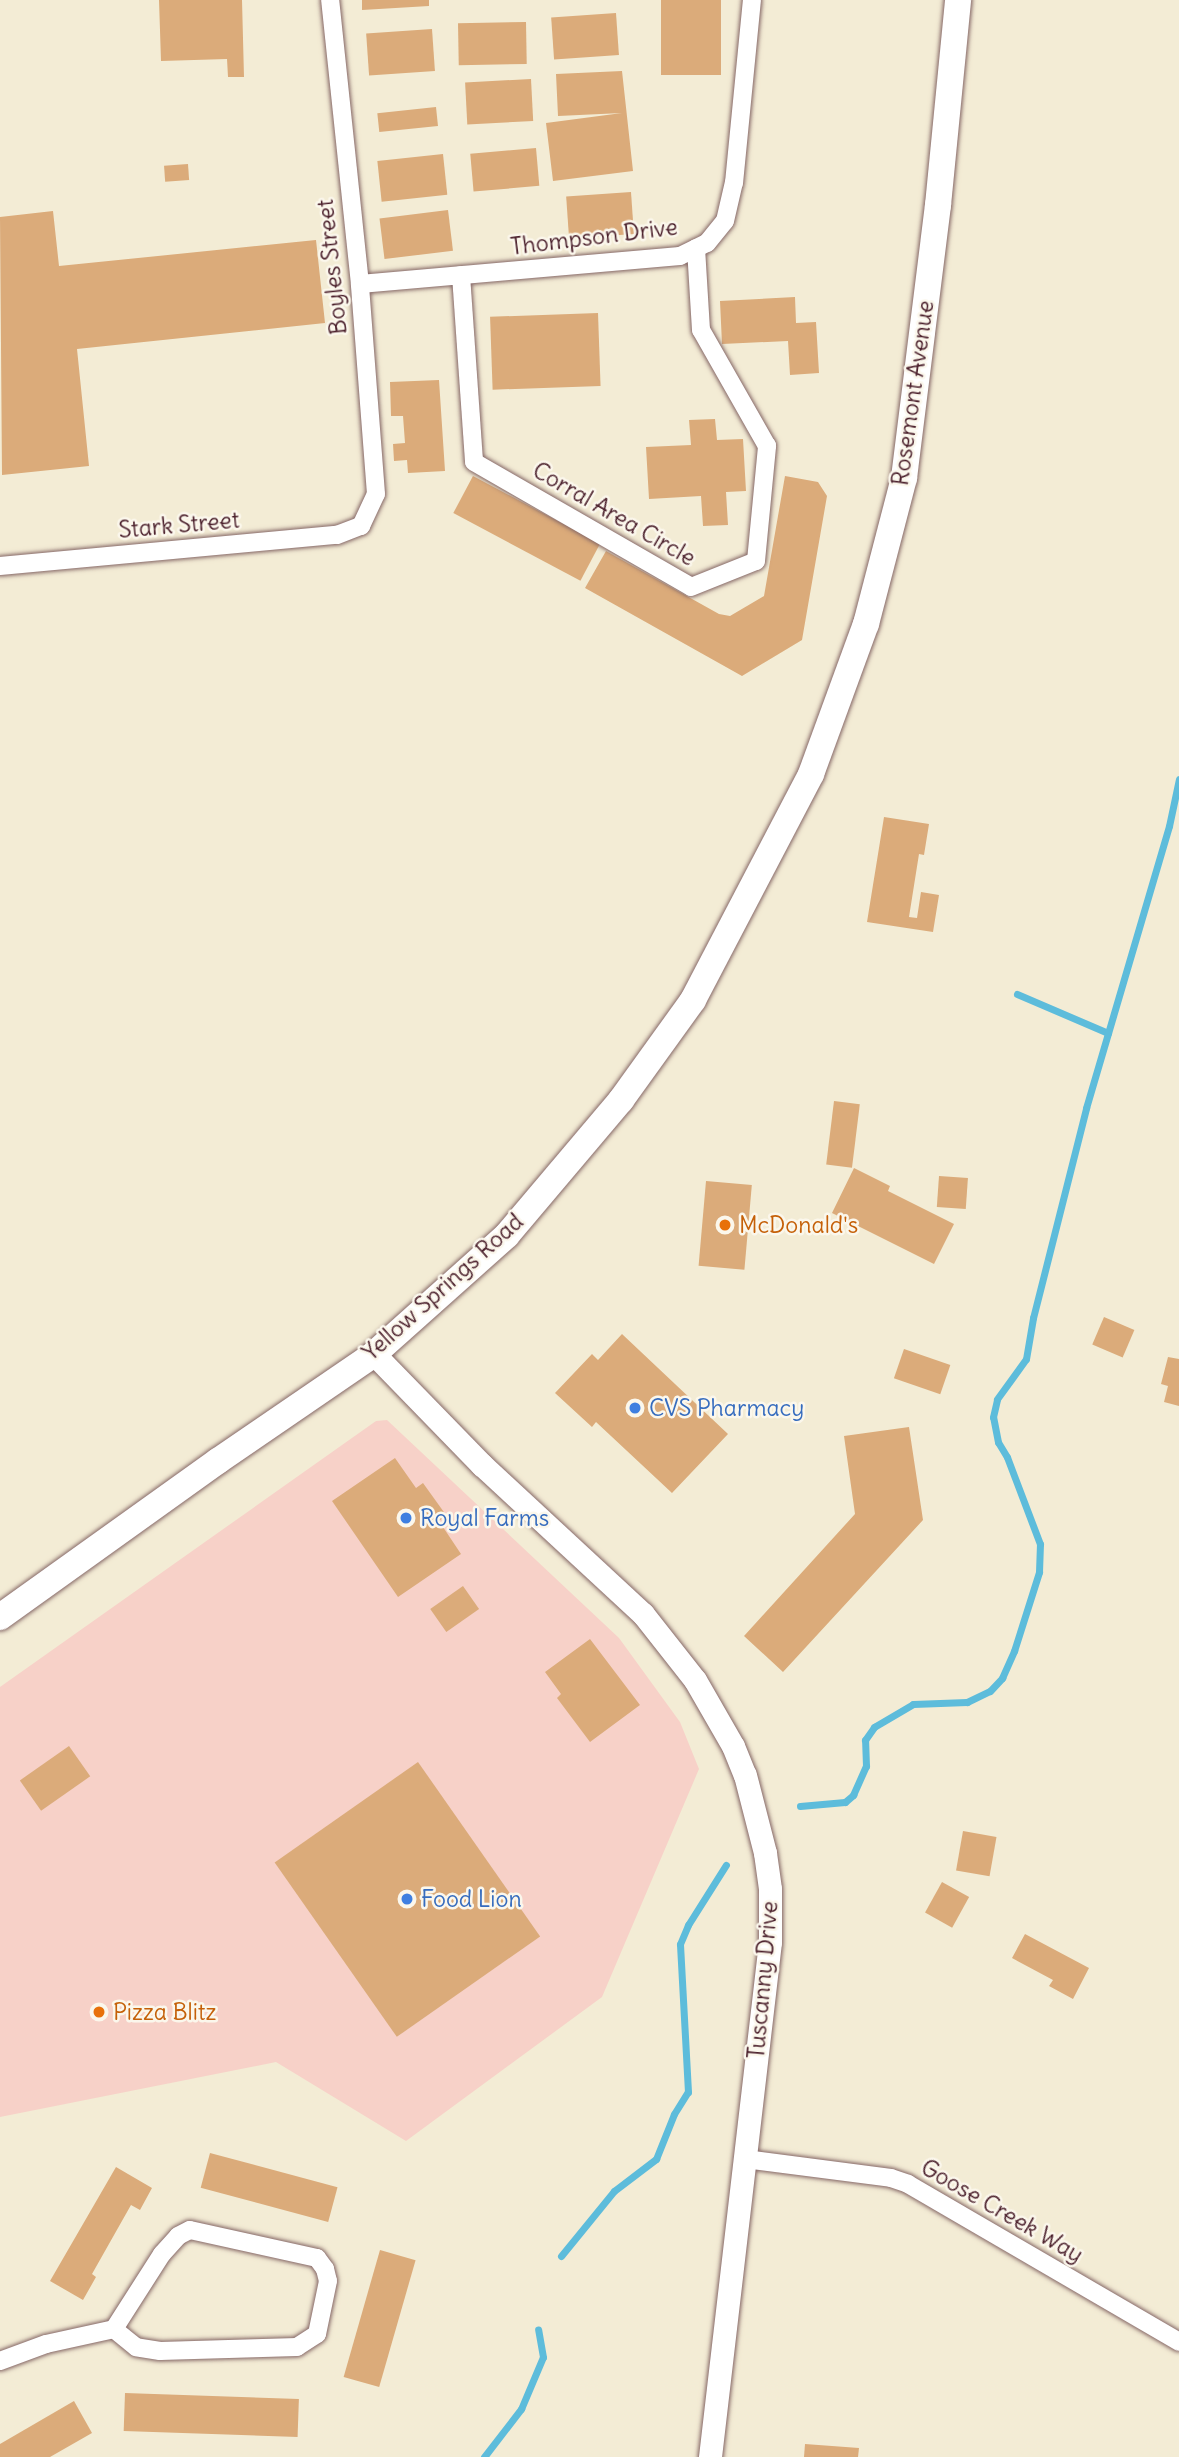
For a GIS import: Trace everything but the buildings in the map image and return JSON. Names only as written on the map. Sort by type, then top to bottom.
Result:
[{"type":"main road","name":"Rosemont Avenue","points":[[811,774],[866,624],[904,478],[938,205],[958,0]]},
{"type":"main road","name":"Yellow Springs Road","points":[[0,1617],[374,1353],[507,1236],[621,1100],[692,1000],[713,965],[811,774]]},
{"type":"street","name":"Boyles Street","points":[[330,0],[360,284],[376,494],[361,526]]},
{"type":"street","name":"Thompson Drive","points":[[360,284],[680,256],[707,243],[725,221],[734,183],[752,0]]},
{"type":"street","name":"Corral Area Circle","points":[[461,275],[474,462],[691,587],[756,561],[768,446],[701,330],[696,248]]},
{"type":"street","name":"Stark Street","points":[[0,566],[337,535],[361,526]]},
{"type":"street","name":"Tuscanny Drive","points":[[374,1353],[482,1465],[643,1614],[695,1680],[733,1746],[755,1810],[770,1889],[768,1953],[710,2457]]},
{"type":"street","name":"Goose Creek Way","points":[[745,2159],[891,2178],[908,2185],[1179,2342]]},
{"type":"street","points":[[0,2361],[46,2344],[114,2329],[162,2253],[178,2236],[190,2231],[317,2259],[326,2269],[328,2281],[317,2334],[298,2347],[160,2351],[135,2347],[114,2329]]},
{"type":"shaded area","points":[[387,1420],[619,1638],[680,1722],[699,1769],[602,1997],[406,2141],[276,2062],[0,2117],[0,1687],[376,1421]]},
{"type":"waterway","points":[[800,1806],[845,1802],[853,1795],[866,1766],[865,1740],[874,1727],[913,1704],[967,1702],[990,1691],[1002,1678],[1014,1651],[1039,1572],[1040,1544],[1007,1457],[998,1442],[993,1417],[997,1399],[1026,1359],[1033,1318],[1086,1108],[1169,826],[1179,779]]},
{"type":"waterway","points":[[1017,994],[1108,1033]]},
{"type":"waterway","points":[[561,2256],[614,2191],[656,2159],[674,2114],[688,2092],[680,1944],[688,1925],[726,1865]]},
{"type":"waterway","points":[[484,2457],[521,2409],[543,2357],[538,2329]]},
{"type":"place","name":"McDonald's","points":[[725,1225]]},
{"type":"place","name":"CVS Pharmacy","points":[[635,1408]]},
{"type":"place","name":"Royal Farms","points":[[406,1518]]},
{"type":"place","name":"Food Lion","points":[[407,1899]]},
{"type":"place","name":"Pizza Blitz","points":[[99,2012]]}]
